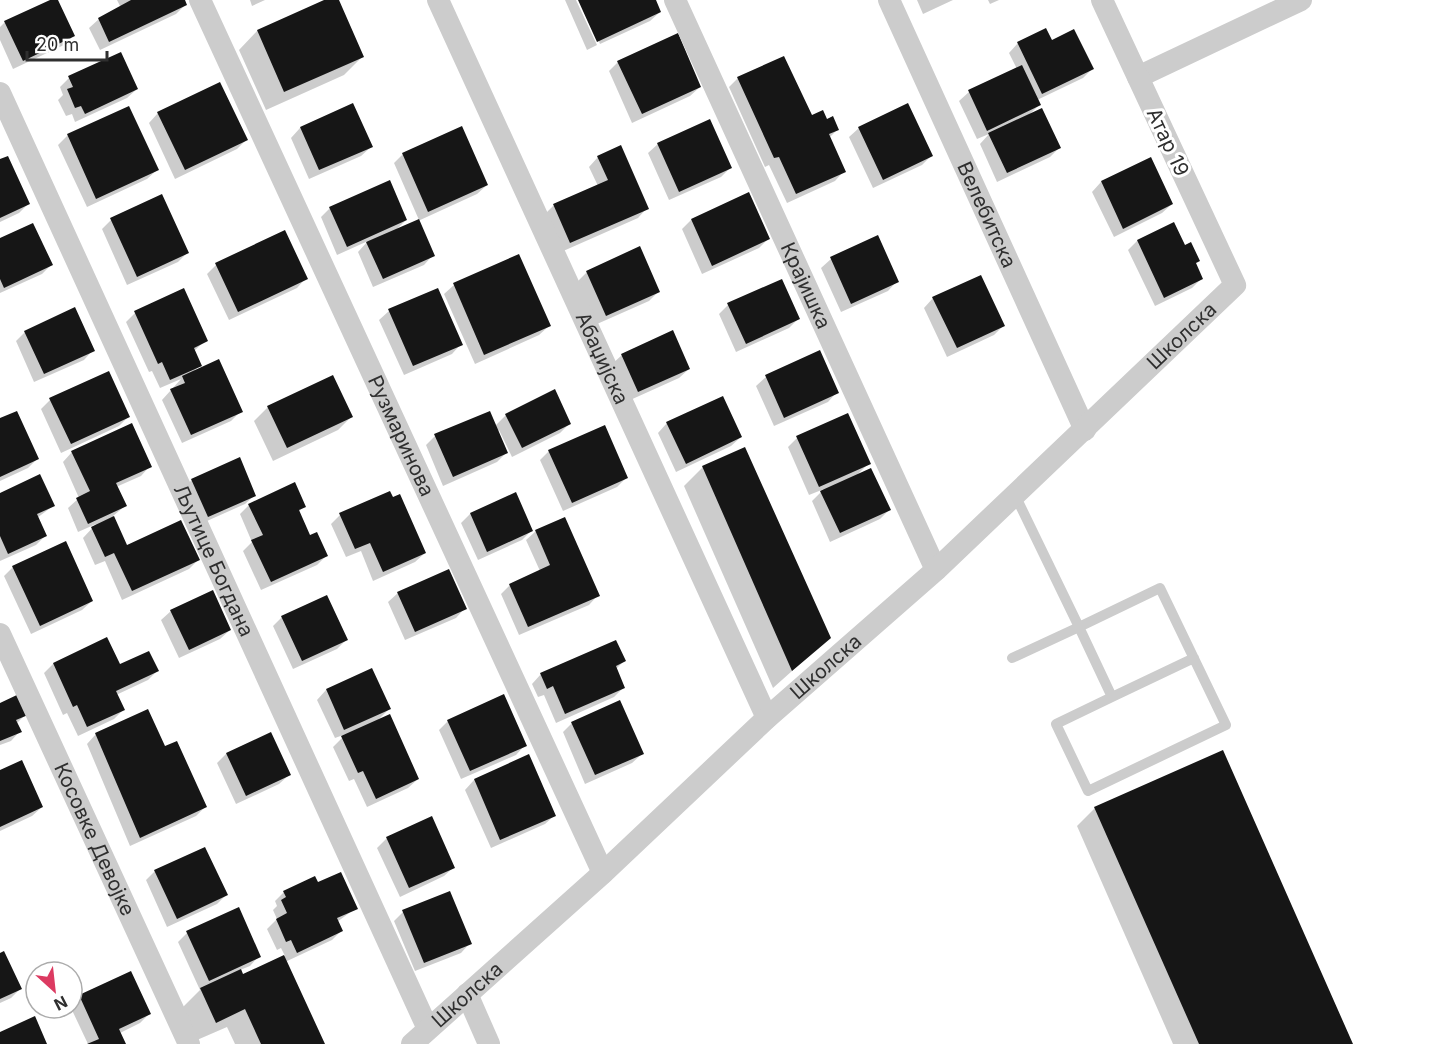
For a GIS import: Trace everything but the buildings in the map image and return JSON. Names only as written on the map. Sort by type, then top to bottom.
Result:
[{"type":"street","name":"Рузмаринова","points":[[200,0],[603,873]]},
{"type":"street","name":"Абаџијска","points":[[438,0],[767,718]]},
{"type":"street","name":"Крајишка","points":[[675,0],[936,570]]},
{"type":"street","name":"Велебитска","points":[[889,0],[1084,430]]},
{"type":"street","name":"Атар 19","points":[[1102,0],[1235,285]]},
{"type":"street","points":[[1138,77],[1301,0]]},
{"type":"street","name":"Љутице Богдана","points":[[0,93],[420,1037]]},
{"type":"street","name":"Школска","points":[[420,1037],[603,873],[767,718],[936,570],[1235,285]]},
{"type":"street","name":"Косовке Девојке","points":[[0,634],[189,1044]]},
{"type":"street","points":[[467,994],[489,1044]]},
{"type":"lane","points":[[1015,495],[1112,697]]},
{"type":"lane","points":[[1012,658],[1160,588],[1194,658],[1226,725],[1088,791],[1056,724],[1194,658]]}]
